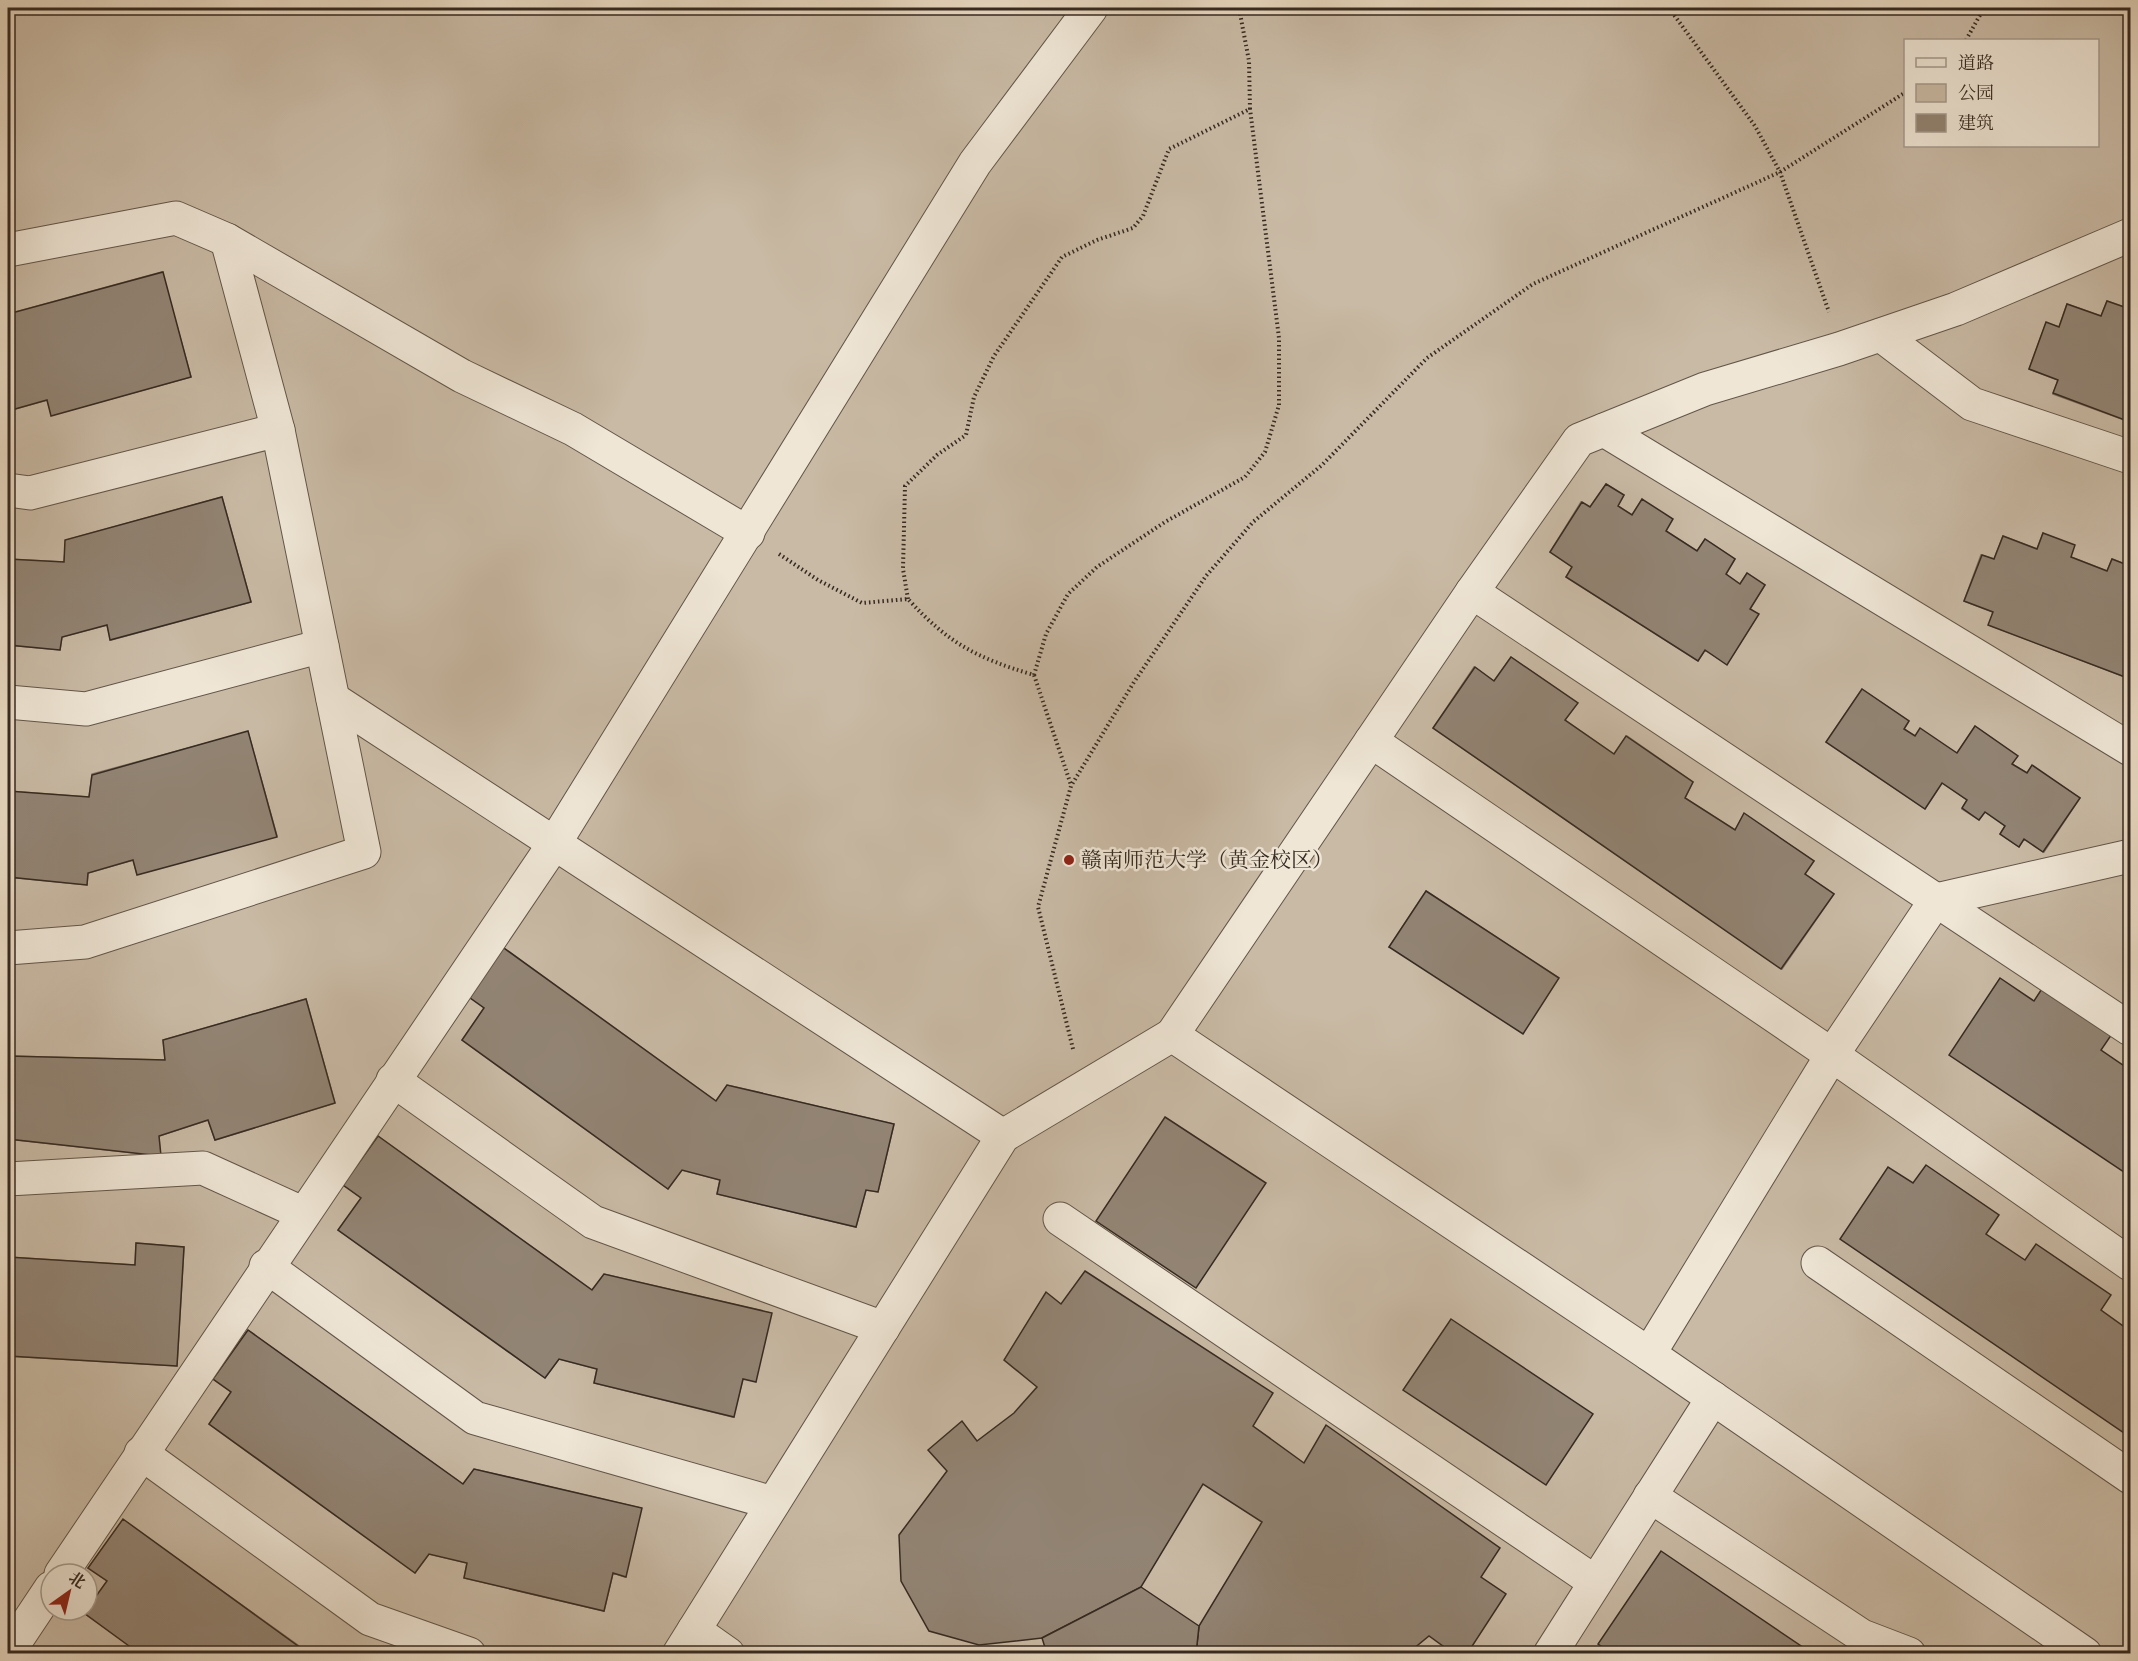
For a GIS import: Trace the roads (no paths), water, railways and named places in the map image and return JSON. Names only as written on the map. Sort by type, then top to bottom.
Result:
[{"type":"street","points":[[68,1562],[266,1266],[554,844],[975,164],[1091,8]]},
{"type":"street","points":[[8,250],[176,218],[227,240],[462,375],[573,429],[748,533]]},
{"type":"street","points":[[728,1653],[686,1642],[1003,1136],[1172,1035],[1472,592],[1579,440],[1705,389],[1839,350],[1956,309],[2130,235]]},
{"type":"street","points":[[8,948],[85,942],[364,852],[278,430],[227,240]]},
{"type":"street","points":[[1881,335],[1972,404],[2130,457]]},
{"type":"street","points":[[8,490],[30,493],[278,430]]},
{"type":"street","points":[[1604,430],[2130,749]]},
{"type":"street","points":[[1472,592],[2130,1029]]},
{"type":"street","points":[[8,702],[86,709],[322,646]]},
{"type":"street","points":[[333,699],[1003,1136]]},
{"type":"street","points":[[1371,741],[1832,1054],[2130,1264]]},
{"type":"street","points":[[1649,1354],[1832,1054],[1936,900],[2130,856]]},
{"type":"street","points":[[1172,1035],[1649,1354],[2085,1653]]},
{"type":"street","points":[[393,1080],[593,1222],[883,1328]]},
{"type":"street","points":[[8,1179],[203,1168],[302,1213]]},
{"type":"street","points":[[1060,1219],[1595,1582]]},
{"type":"street","points":[[1818,1263],[2130,1477]]},
{"type":"street","points":[[266,1266],[476,1418],[773,1503]]},
{"type":"street","points":[[1550,1653],[1713,1398]]},
{"type":"street","points":[[141,1454],[370,1619],[469,1653]]},
{"type":"street","points":[[1650,1496],[1862,1636],[1909,1653]]},
{"type":"street","points":[[11,1653],[11,1648],[39,1606]]},
{"type":"place","name":"赣南师范大学（黄金校区）","points":[[1069,860]]}]
